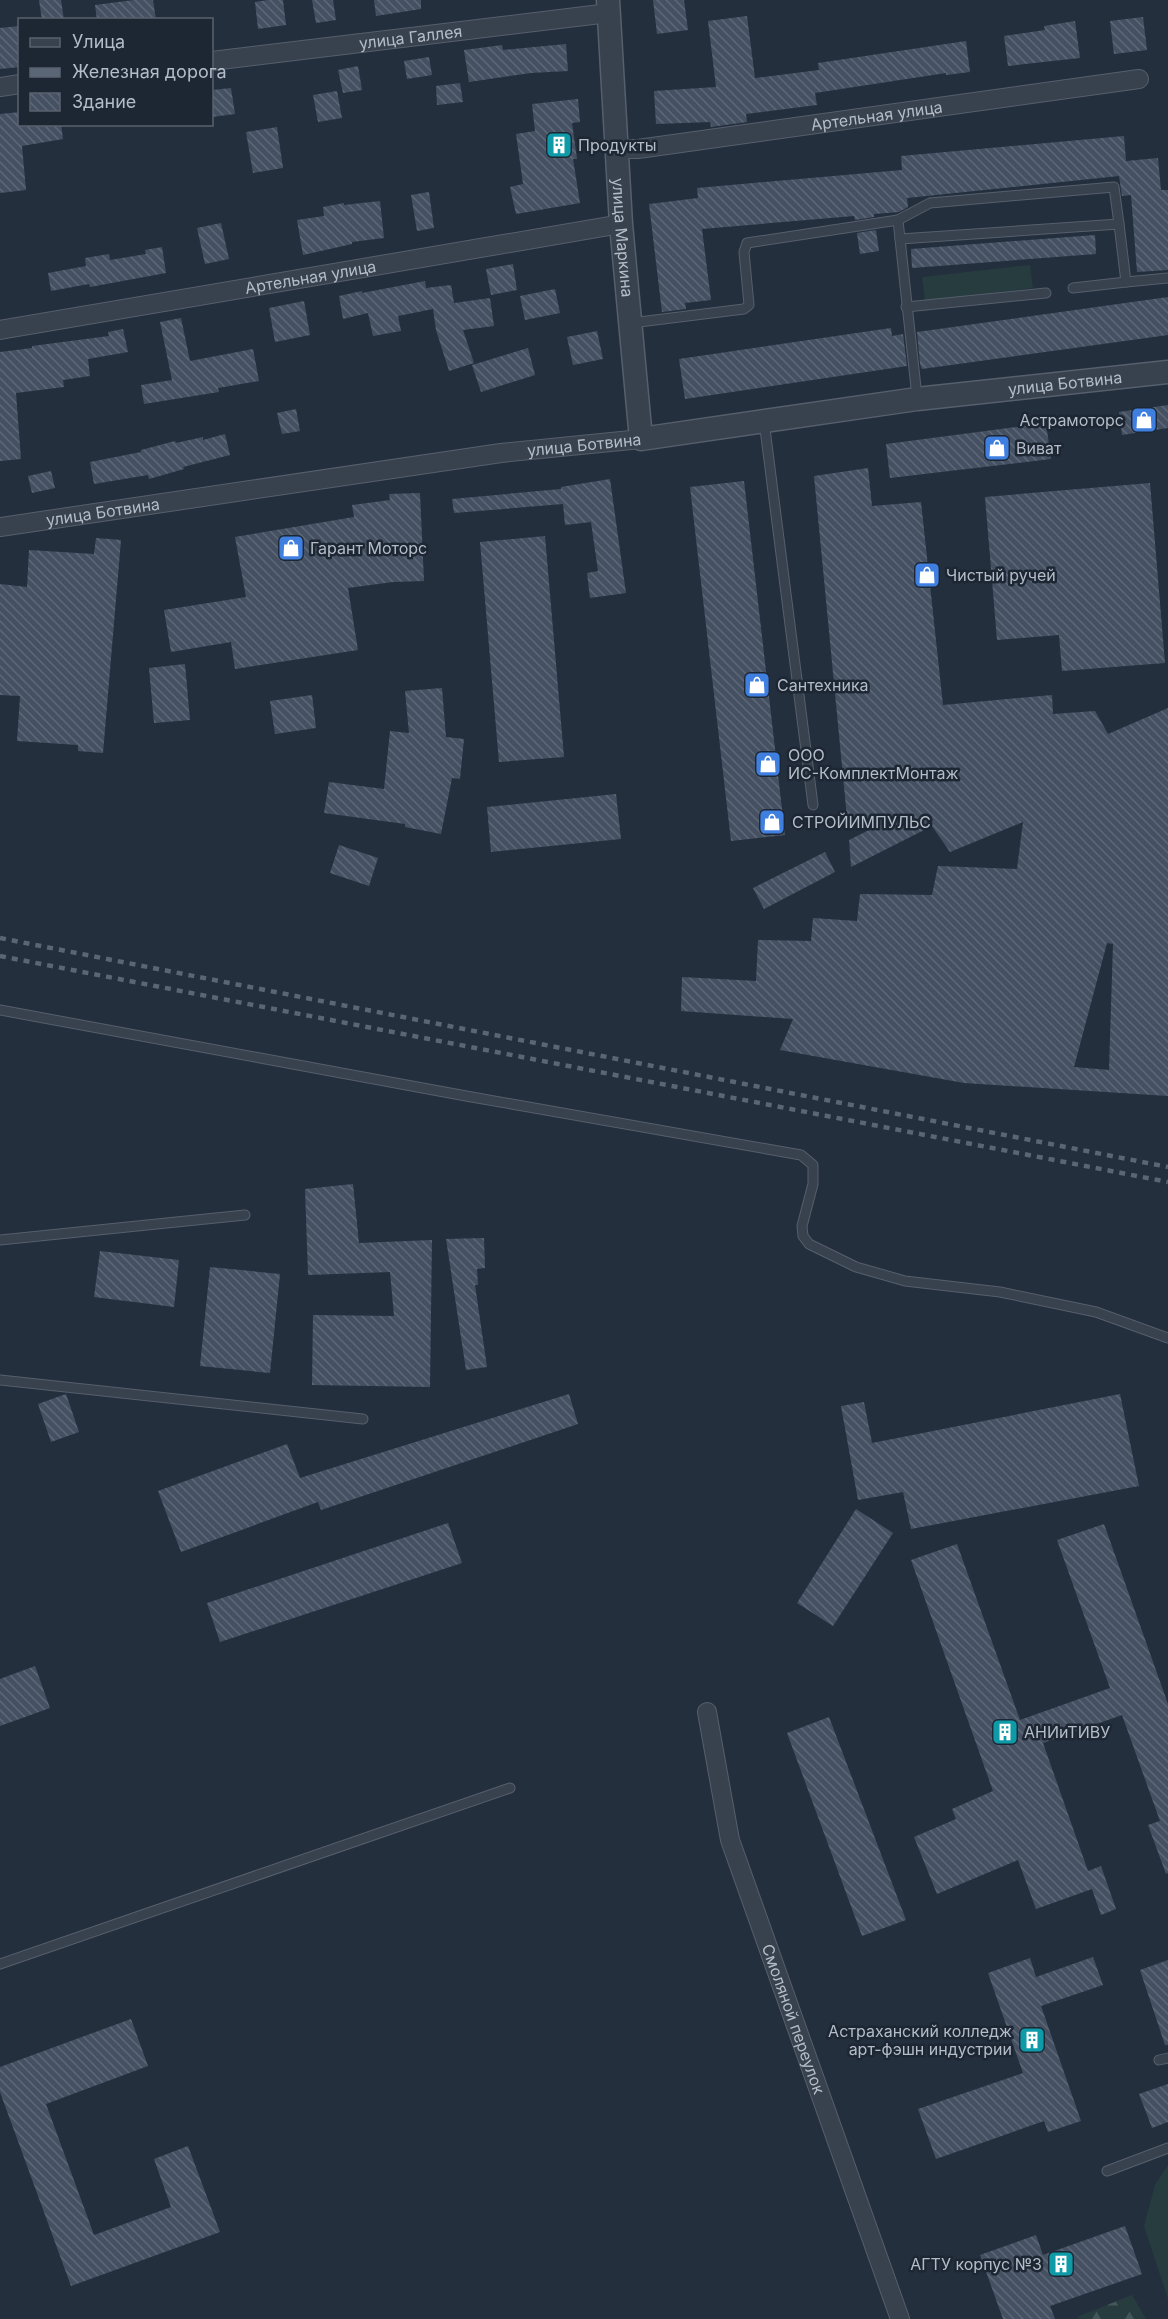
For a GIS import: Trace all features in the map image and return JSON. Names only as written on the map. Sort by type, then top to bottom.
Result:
[{"type":"street","name":"улица Галлея","points":[[213,61],[608,7]]},
{"type":"street","name":"улица Маркина","points":[[608,7],[615,149],[641,439]]},
{"type":"street","name":"Артельная улица","points":[[615,149],[638,149],[1139,79]]},
{"type":"street","points":[[0,87],[18,84]]},
{"type":"street","name":"Артельная улица","points":[[0,330],[621,224]]},
{"type":"street","name":"улица Ботвина","points":[[0,527],[501,453],[641,439],[917,399],[1168,372]]},
{"type":"street","name":"Смоляной переулок","points":[[707,1712],[730,1840],[900,2319]]},
{"type":"lane","points":[[629,324],[744,309],[749,305],[744,252],[747,243],[898,220],[930,203],[1114,187],[1126,282]]},
{"type":"lane","points":[[898,220],[917,399]]},
{"type":"lane","points":[[900,239],[1119,224]]},
{"type":"lane","points":[[1073,288],[1168,278]]},
{"type":"lane","points":[[906,308],[1046,293]]},
{"type":"lane","points":[[764,421],[813,805]]},
{"type":"lane","points":[[0,1010],[801,1155],[813,1165],[813,1184],[802,1226],[803,1236],[808,1244],[856,1267],[905,1281],[1000,1292],[1096,1312],[1168,1338]]},
{"type":"lane","points":[[0,1240],[245,1215]]},
{"type":"lane","points":[[0,1380],[363,1419]]},
{"type":"lane","points":[[0,1964],[510,1788]]},
{"type":"lane","points":[[1107,2171],[1168,2148]]},
{"type":"green space","points":[[1030,265],[1033,288],[925,301],[922,277]]},
{"type":"green space","points":[[1168,2165],[1168,2299],[1144,2226],[1155,2185]]},
{"type":"green space","points":[[1132,2295],[1146,2319],[1081,2319],[1077,2317]]},
{"type":"building","points":[[39,0],[61,0],[64,18],[42,18]]},
{"type":"building","points":[[153,0],[156,18],[97,18],[95,5]]},
{"type":"building","points":[[283,0],[286,25],[258,29],[255,2]]},
{"type":"building","points":[[312,0],[333,0],[336,20],[316,23]]},
{"type":"building","points":[[374,0],[421,0],[421,9],[376,16]]},
{"type":"building","points":[[653,0],[684,0],[688,30],[657,34]]},
{"type":"building","points":[[747,16],[755,78],[819,70],[818,63],[966,41],[970,72],[946,75],[946,73],[815,93],[817,105],[746,114],[747,122],[711,127],[710,122],[656,124],[654,91],[716,87],[708,21]]},
{"type":"building","points":[[1143,17],[1147,50],[1114,54],[1110,21]]},
{"type":"building","points":[[1075,21],[1080,58],[1008,66],[1004,36],[1045,30],[1044,26]]},
{"type":"building","points":[[18,26],[18,67],[0,69],[0,28]]},
{"type":"building","points":[[566,44],[568,71],[531,73],[469,82],[464,50],[502,45],[503,50]]},
{"type":"building","points":[[429,57],[432,75],[407,79],[404,61]]},
{"type":"building","points":[[358,66],[362,90],[343,93],[338,70]]},
{"type":"building","points":[[460,83],[463,102],[437,105],[436,86]]},
{"type":"building","points":[[231,88],[235,114],[213,117],[213,90]]},
{"type":"building","points":[[337,91],[342,118],[318,122],[313,95]]},
{"type":"building","points":[[578,99],[580,122],[572,123],[577,159],[573,159],[580,203],[516,214],[510,187],[523,184],[516,134],[535,131],[532,104]]},
{"type":"building","points":[[18,112],[18,126],[61,126],[63,139],[22,146],[26,190],[0,193],[0,114]]},
{"type":"building","points":[[277,127],[283,168],[253,173],[246,132]]},
{"type":"building","points":[[1124,136],[1126,161],[1158,158],[1161,190],[1168,190],[1168,270],[1137,272],[1131,195],[1122,196],[1119,176],[907,198],[908,207],[899,212],[874,214],[874,217],[855,220],[854,216],[702,229],[711,300],[685,303],[686,309],[662,312],[649,204],[698,198],[697,188],[902,170],[901,156]]},
{"type":"building","points":[[429,192],[434,228],[417,231],[411,195]]},
{"type":"building","points":[[380,201],[384,238],[352,242],[352,244],[303,255],[297,220],[324,216],[323,207]]},
{"type":"building","points":[[221,223],[229,259],[205,264],[197,228]]},
{"type":"building","points":[[876,230],[879,251],[860,254],[857,233]]},
{"type":"building","points":[[1095,235],[1096,254],[912,268],[911,249]]},
{"type":"building","points":[[162,247],[166,273],[90,287],[89,284],[51,291],[48,273],[86,266],[85,258],[109,254],[110,260],[146,254],[145,250]]},
{"type":"building","points":[[513,264],[517,290],[491,295],[486,269]]},
{"type":"building","points":[[425,281],[426,288],[451,285],[454,303],[490,298],[494,326],[463,330],[474,363],[449,371],[436,330],[433,309],[398,316],[401,331],[373,336],[368,313],[343,319],[339,296]]},
{"type":"building","points":[[555,289],[560,313],[525,320],[520,296]]},
{"type":"building","points":[[1168,297],[1168,335],[922,369],[920,364],[917,332]]},
{"type":"building","points":[[304,301],[310,335],[275,342],[269,308]]},
{"type":"building","points":[[181,318],[190,361],[253,349],[259,381],[218,388],[219,392],[144,404],[141,385],[172,380],[160,322]]},
{"type":"building","points":[[891,328],[892,336],[903,334],[907,366],[685,399],[679,359]]},
{"type":"building","points":[[123,329],[128,352],[88,359],[90,376],[63,380],[64,387],[16,393],[21,459],[0,461],[0,352],[109,336],[108,332]]},
{"type":"building","points":[[597,331],[603,359],[573,365],[567,337]]},
{"type":"building","points":[[528,348],[535,375],[481,392],[472,365]]},
{"type":"building","name":"Астрамоторс","points":[[1168,405],[1168,428],[1122,435],[1119,412]]},
{"type":"building","points":[[296,409],[300,431],[282,434],[277,413]]},
{"type":"building","name":"Виват","points":[[1046,423],[1051,459],[890,478],[886,444]]},
{"type":"building","points":[[225,434],[230,455],[183,467],[184,469],[149,479],[148,475],[94,484],[90,462],[141,452],[141,450],[175,441],[176,443],[203,437],[203,440]]},
{"type":"building","points":[[868,468],[872,506],[921,502],[943,705],[1052,695],[1053,714],[1095,711],[1108,734],[1168,708],[1168,1096],[964,1083],[780,1050],[793,1019],[681,1011],[682,977],[756,981],[758,940],[811,941],[813,918],[857,921],[860,894],[932,895],[938,866],[1017,869],[1023,822],[950,852],[932,826],[851,867],[849,840],[879,825],[848,828],[814,476]],"holes":[[[1107,943],[1113,944],[1109,1070],[1074,1067]]]},
{"type":"building","points":[[51,471],[55,488],[32,493],[28,476]]},
{"type":"building","points":[[610,479],[626,593],[590,598],[587,573],[598,571],[591,522],[565,525],[563,504],[454,513],[452,499],[561,489],[561,487]]},
{"type":"building","points":[[744,481],[785,835],[731,841],[690,487]]},
{"type":"building","points":[[1150,483],[1165,663],[1062,671],[1059,635],[997,640],[985,497]]},
{"type":"building","points":[[420,493],[424,581],[393,582],[348,588],[358,650],[235,669],[231,642],[171,652],[164,610],[246,597],[235,537],[354,517],[352,505],[390,500],[389,494]]},
{"type":"building","points":[[545,536],[564,757],[499,762],[480,542]]},
{"type":"building","points":[[96,538],[121,540],[103,753],[78,751],[78,745],[17,741],[20,696],[0,695],[0,584],[27,587],[29,550],[94,554]]},
{"type":"building","points":[[185,664],[190,720],[154,723],[149,668]]},
{"type":"building","points":[[442,688],[446,737],[464,739],[460,779],[452,778],[441,834],[405,827],[405,824],[324,813],[329,782],[384,789],[390,731],[409,733],[405,691]]},
{"type":"building","points":[[312,695],[316,728],[275,734],[270,701]]},
{"type":"building","points":[[616,794],[621,839],[491,852],[487,807]]},
{"type":"building","points":[[339,845],[378,858],[369,886],[330,873]]},
{"type":"building","points":[[825,852],[835,872],[764,909],[753,888]]},
{"type":"building","points":[[353,1184],[359,1243],[432,1240],[430,1387],[312,1385],[313,1315],[394,1316],[390,1272],[308,1275],[305,1189]]},
{"type":"building","points":[[484,1238],[485,1268],[477,1269],[478,1285],[475,1285],[487,1367],[466,1370],[446,1239]]},
{"type":"building","points":[[100,1251],[179,1260],[174,1307],[94,1297]]},
{"type":"building","points":[[210,1267],[280,1274],[270,1373],[200,1366]]},
{"type":"building","points":[[66,1394],[79,1432],[51,1442],[38,1404]]},
{"type":"building","points":[[569,1394],[578,1424],[321,1510],[318,1502],[181,1552],[158,1491],[287,1444],[300,1478]]},
{"type":"building","points":[[1120,1394],[1139,1486],[911,1529],[903,1492],[858,1500],[841,1406],[864,1402],[872,1443]]},
{"type":"building","points":[[856,1509],[893,1533],[833,1626],[797,1603]]},
{"type":"building","points":[[448,1523],[462,1563],[220,1642],[207,1603]]},
{"type":"building","points":[[1104,1524],[1168,1704],[1168,1873],[1166,1874],[1148,1825],[1160,1821],[1122,1715],[1043,1743],[1088,1871],[1101,1866],[1116,1909],[1101,1915],[1092,1889],[1036,1909],[1018,1860],[937,1894],[914,1837],[956,1819],[952,1809],[993,1791],[911,1560],[957,1544],[1020,1720],[1110,1688],[1057,1540]]},
{"type":"building","points":[[35,1666],[50,1708],[0,1726],[0,1679]]},
{"type":"building","points":[[829,1717],[906,1920],[862,1936],[787,1733]]},
{"type":"building","name":"Астраханский колледж арт-фэшн индустрии","points":[[1093,1957],[1103,1985],[1041,2006],[1081,2121],[1048,2132],[1044,2121],[936,2159],[918,2109],[1023,2073],[988,1973],[1030,1958],[1036,1977]]},
{"type":"building","points":[[1168,1960],[1168,2045],[1165,2045],[1140,1970]]},
{"type":"building","points":[[131,2019],[148,2066],[46,2104],[94,2235],[171,2207],[154,2159],[188,2146],[220,2232],[71,2286],[0,2092],[0,2067]]},
{"type":"building","points":[[1168,2084],[1168,2122],[1152,2128],[1139,2094]]},
{"type":"building","name":"АГТУ корпус №3","points":[[1125,2226],[1142,2274],[1050,2306],[1055,2319],[1003,2319],[980,2255],[1036,2235],[1043,2255]]},
{"type":"railway","points":[[0,938],[1168,1167]]},
{"type":"railway","points":[[0,956],[1168,1182]]},
{"type":"place","name":"Продукты","points":[[559,145]]},
{"type":"place","name":"Астрамоторс","points":[[1144,420]]},
{"type":"place","name":"Виват","points":[[997,448]]},
{"type":"place","name":"Гарант Моторс","points":[[291,548]]},
{"type":"place","name":"Чистый ручей","points":[[927,575]]},
{"type":"place","name":"Сантехника","points":[[757,685]]},
{"type":"place","name":"ООО ИС-КомплектМонтаж","points":[[768,764]]},
{"type":"place","name":"СТРОЙИМПУЛЬС","points":[[772,822]]},
{"type":"place","name":"АНИиТИВУ","points":[[1005,1732]]},
{"type":"place","name":"Астраханский колледж арт-фэшн индустрии","points":[[1032,2040]]},
{"type":"place","name":"АГТУ корпус №3","points":[[1061,2264]]}]
